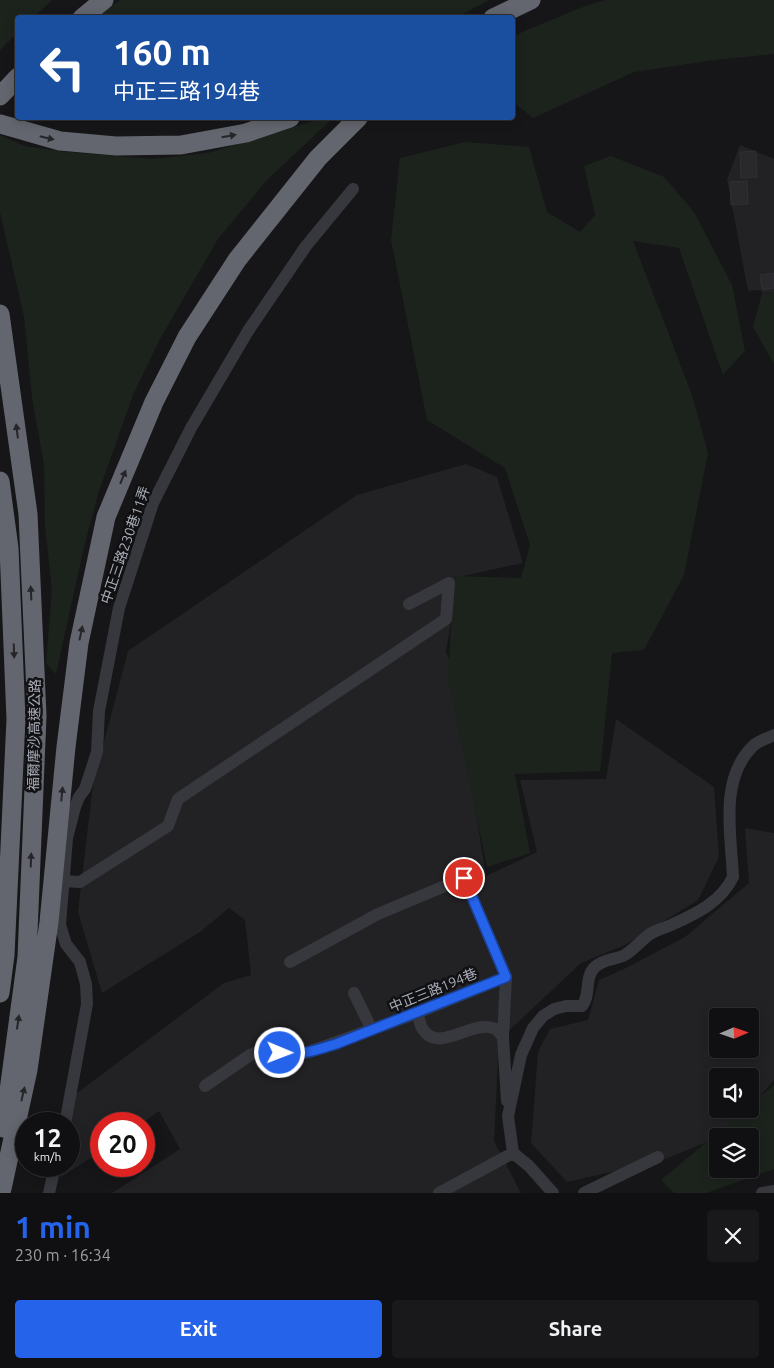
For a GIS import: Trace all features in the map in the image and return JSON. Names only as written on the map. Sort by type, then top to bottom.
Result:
[{"type":"highway","points":[[86,15],[104,0]]},
{"type":"highway","points":[[499,15],[531,0]]},
{"type":"highway","points":[[0,96],[15,80]]},
{"type":"highway","points":[[0,124],[60,140],[116,146],[181,145],[246,133],[284,120]]},
{"type":"highway","points":[[1,1193],[28,1070],[49,922],[79,643],[106,517],[154,402],[187,337],[237,260],[318,158],[356,120]]},
{"type":"highway","name":"福爾摩沙高速公路","points":[[0,314],[28,514],[37,716],[27,957],[0,1157]]},
{"type":"highway","name":"福爾摩沙高速公路","points":[[0,481],[10,548],[16,719],[5,955],[0,993]]},
{"type":"street","name":"中正三路230巷11弄","points":[[67,1112],[87,1004],[86,984],[80,962],[66,944],[60,925],[67,838],[73,814],[97,752],[99,711],[119,608],[153,503],[191,428],[248,331],[306,246],[353,189]]},
{"type":"street","points":[[63,881],[80,882],[168,826],[178,799],[446,619],[449,583],[409,604]]},
{"type":"street","points":[[508,1116],[521,1055],[533,1028],[543,1016],[554,1009],[566,1006],[582,1006],[587,1000],[591,972],[596,967],[605,961],[624,956],[651,934],[693,916],[716,900],[728,887],[733,877],[729,805],[732,783],[739,766],[754,745],[774,735]]},
{"type":"street","points":[[290,962],[378,914],[464,878],[506,977],[503,1037],[508,1116],[513,1153],[529,1166],[553,1193]]},
{"type":"street","name":"中正三路194巷","points":[[205,1086],[250,1055],[260,1051],[268,1050],[293,1055],[309,1052],[417,1013],[506,977]]},
{"type":"street","points":[[354,993],[372,1030]]},
{"type":"street","points":[[417,1013],[422,1028],[428,1035],[437,1039],[484,1026],[496,1029],[503,1037]]},
{"type":"street","points":[[438,1193],[513,1153]]},
{"type":"street","points":[[584,1193],[658,1156]]},
{"type":"street","points":[[49,1193],[53,1177]]},
{"type":"shaded area","points":[[0,0],[52,0],[36,15],[15,15],[15,35],[0,50]]},
{"type":"shaded area","points":[[121,0],[489,0],[462,15],[95,15]]},
{"type":"shaded area","points":[[606,0],[774,0],[774,54],[714,60],[634,72],[533,118],[515,104],[515,35],[585,6]]},
{"type":"shaded area","points":[[316,120],[331,120],[267,180],[218,239],[160,339],[133,395],[98,494],[84,547],[56,674],[46,663],[52,590],[45,526],[44,465],[32,397],[24,317],[0,212],[0,135],[25,146],[66,152],[152,159],[208,153]]},
{"type":"shaded area","points":[[465,142],[529,147],[547,212],[580,232],[595,215],[584,166],[611,156],[664,177],[694,212],[732,285],[745,351],[723,375],[679,248],[633,241],[692,395],[708,453],[684,575],[644,650],[612,653],[600,771],[515,774],[530,853],[487,867],[448,679],[454,576],[521,578],[530,545],[505,468],[427,420],[391,240],[400,158]]},
{"type":"shaded area","points":[[740,145],[774,159],[774,292],[748,291],[727,179]]},
{"type":"shaded area","points":[[774,292],[774,364],[753,327],[762,293]]},
{"type":"shaded area","points":[[466,464],[497,477],[523,563],[458,577],[446,652],[473,715],[470,775],[486,876],[537,852],[520,780],[606,779],[616,719],[714,787],[719,857],[698,900],[625,945],[581,963],[499,1040],[494,1141],[521,1193],[112,1193],[137,1177],[155,1177],[155,1165],[180,1149],[159,1111],[155,1114],[155,1112],[90,1112],[90,1158],[80,1165],[80,1112],[71,1112],[73,1096],[224,983],[251,975],[245,920],[229,908],[200,932],[102,993],[78,912],[93,784],[128,651],[357,495]]},
{"type":"shaded area","points":[[745,828],[774,833],[774,1080],[759,1098],[759,1068],[709,1068],[709,1118],[740,1118],[728,1128],[709,1128],[709,1141],[660,1161],[567,1182],[531,1143],[538,1052],[550,1029],[588,1020],[599,980],[685,937],[749,883]]},
{"type":"shaded area","points":[[774,1085],[774,1169],[759,1174],[759,1128],[723,1128],[735,1118],[759,1118],[759,1098]]},
{"type":"shaded area","points":[[709,1140],[709,1178],[748,1178],[706,1193],[674,1193],[661,1180]]},
{"type":"building","points":[[756,151],[757,177],[741,178],[740,152]]},
{"type":"building","points":[[747,181],[748,204],[731,205],[730,182]]},
{"type":"building","points":[[774,273],[774,288],[762,290],[760,275]]},
{"type":"route","points":[[280,1053],[293,1055],[336,1044],[506,977],[464,878]]}]
